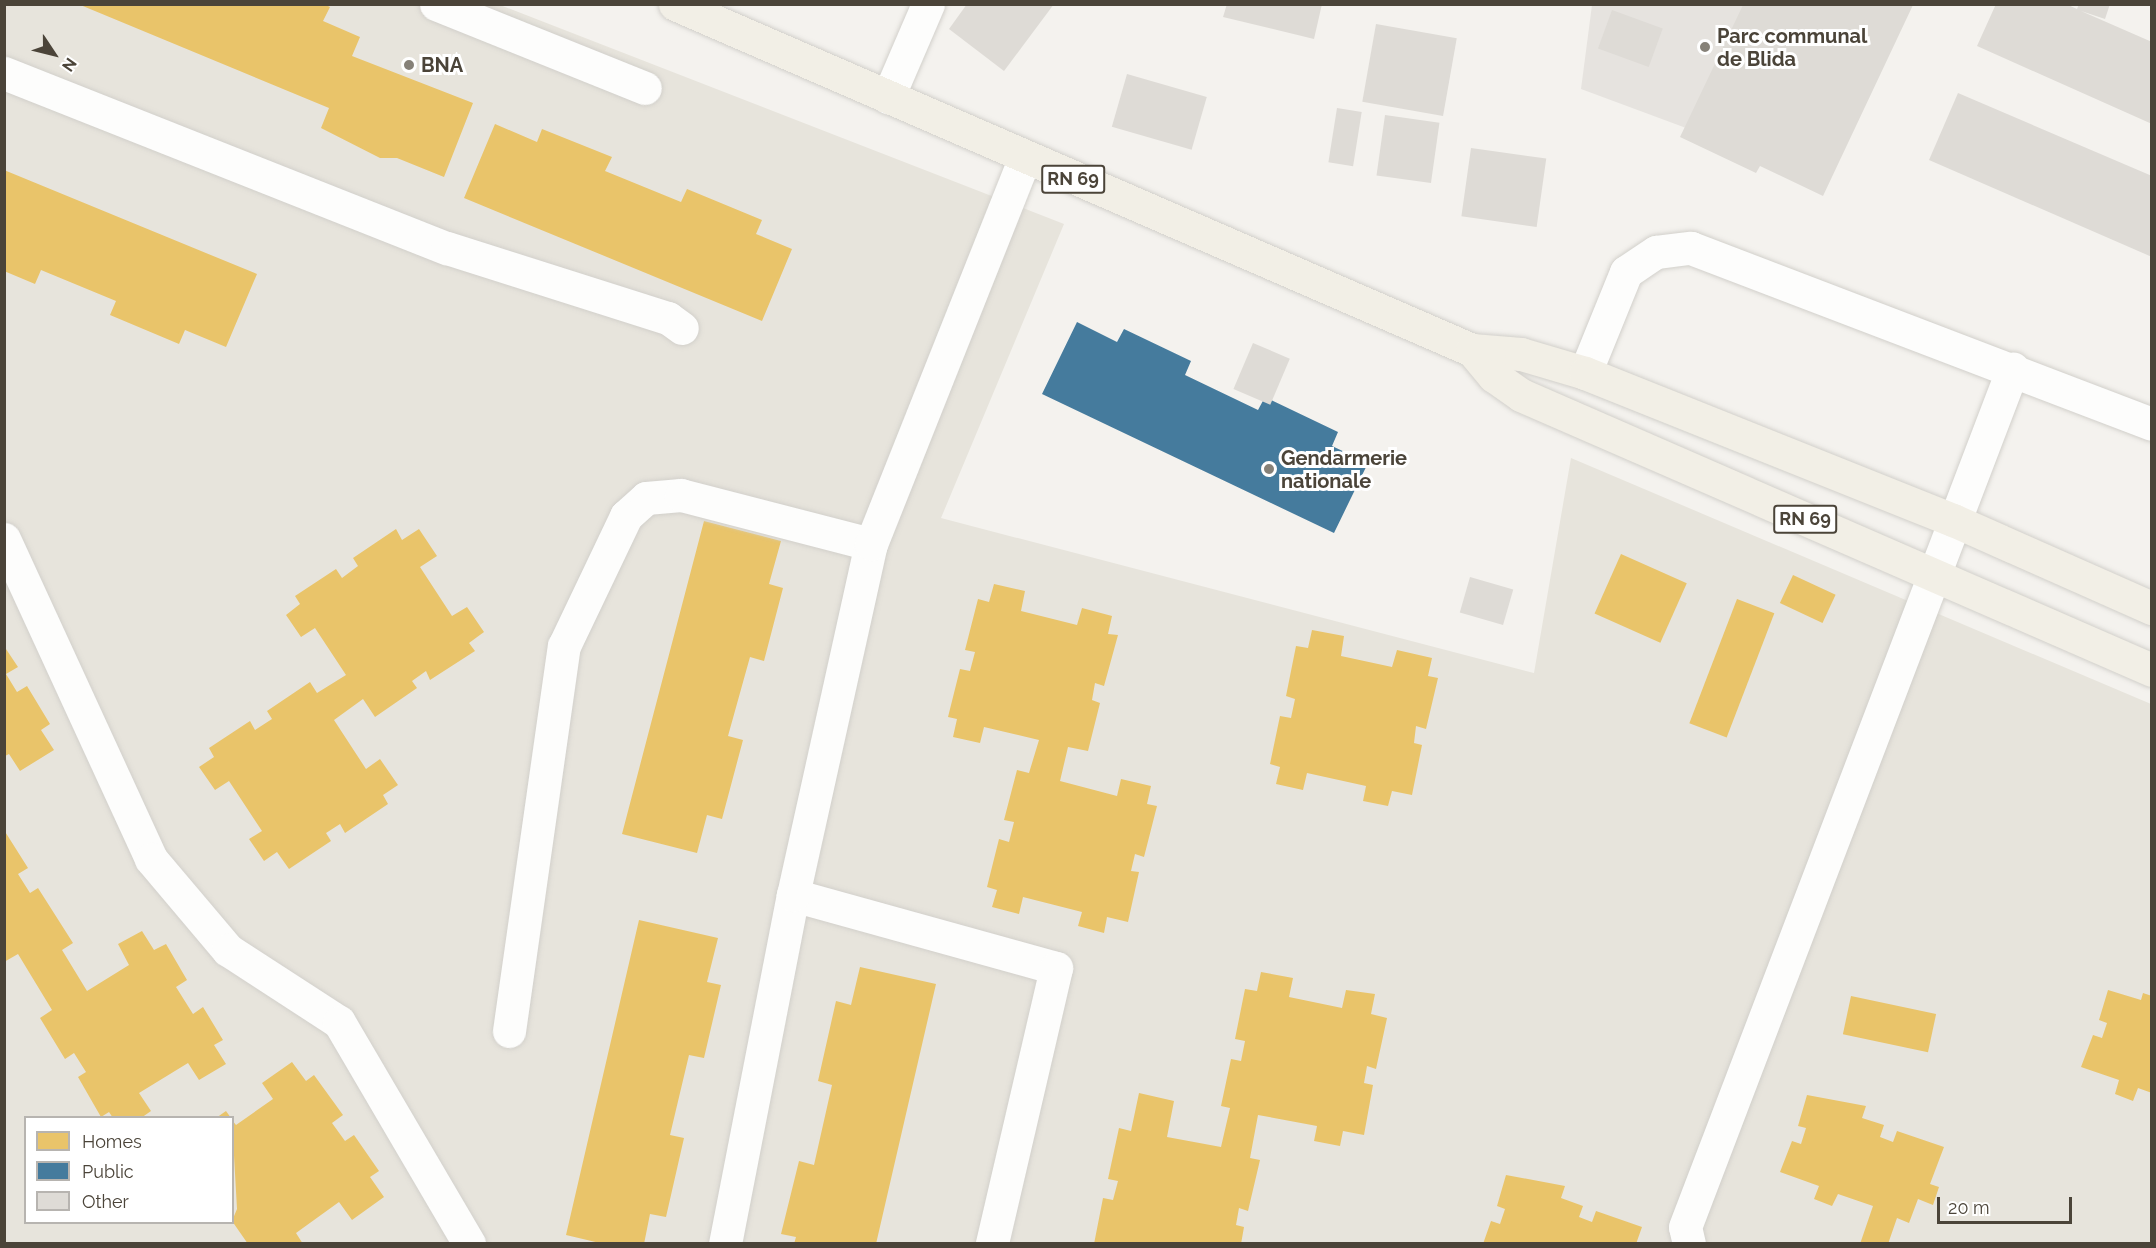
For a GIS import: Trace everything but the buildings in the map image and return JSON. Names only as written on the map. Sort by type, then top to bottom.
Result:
[{"type":"main road","name":"RN 69","points":[[675,4],[1024,159],[1472,350],[1521,354],[1586,373],[1953,520],[2151,609]]},
{"type":"main road","name":"RN 69","points":[[1472,350],[1494,376],[1521,395],[2151,670]]},
{"type":"street","points":[[436,4],[645,88]]},
{"type":"street","points":[[888,97],[928,4]]},
{"type":"street","points":[[4,73],[447,248],[668,318],[682,328]]},
{"type":"street","points":[[725,1244],[794,895],[871,544],[1024,159]]},
{"type":"street","points":[[1586,373],[1626,272],[1648,256],[1673,248],[1709,254],[2013,368],[2151,424]]},
{"type":"street","points":[[1689,1244],[1685,1227],[1953,520],[2013,368]]},
{"type":"street","points":[[509,1031],[564,646],[626,516],[646,498],[681,495],[871,544]]},
{"type":"street","points":[[4,540],[151,859],[228,950],[339,1022],[469,1244]]},
{"type":"street","points":[[794,895],[1056,968],[992,1244]]},
{"type":"shaded area","points":[[5,5],[500,5],[1064,224],[941,518],[1534,673],[1571,458],[2151,704],[2151,1243],[5,1243]]},
{"type":"shaded area","name":"Parc communal de Blida","points":[[1592,5],[1842,5],[1775,161],[1581,89]]},
{"type":"place","name":"Parc communal de Blida","points":[[1705,47]]},
{"type":"place","name":"BNA","points":[[409,65]]},
{"type":"place","name":"Gendarmerie nationale","points":[[1269,469]]}]
